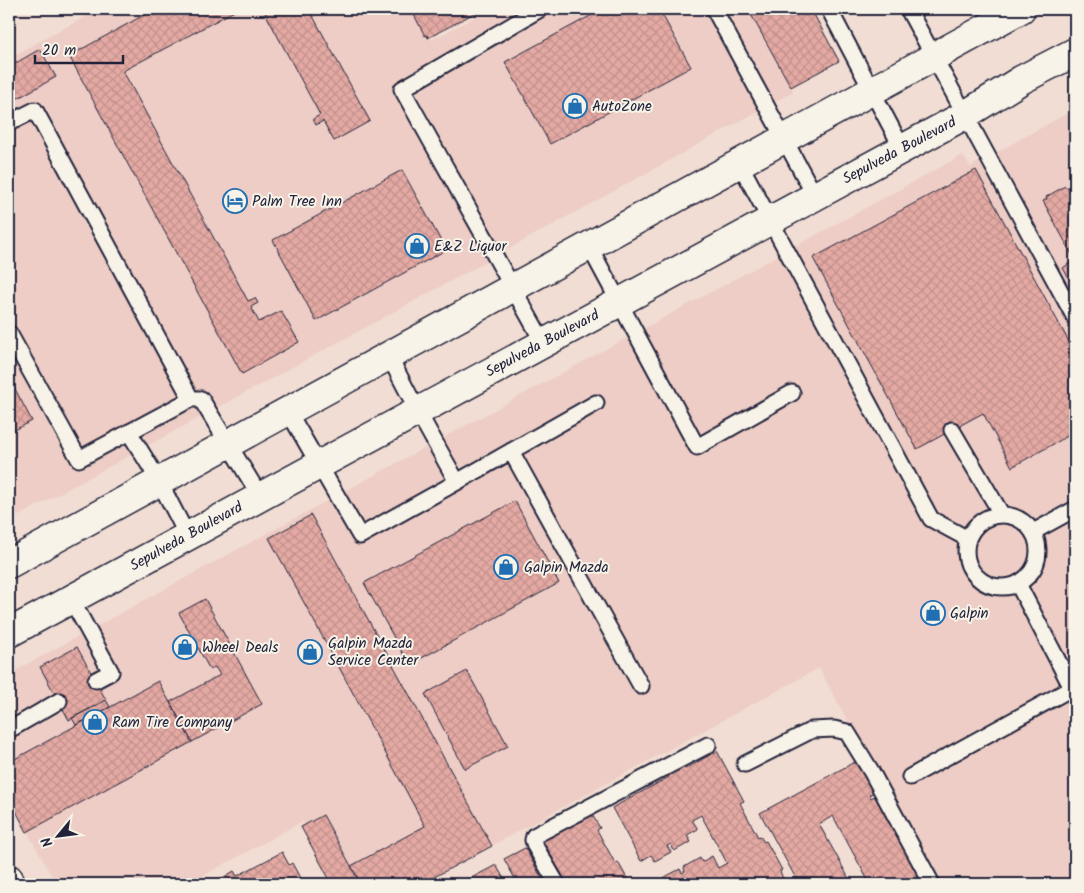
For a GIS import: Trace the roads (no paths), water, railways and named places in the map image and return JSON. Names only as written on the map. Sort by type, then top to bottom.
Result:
[{"type":"main road","points":[[9,564],[1021,9]]},
{"type":"main road","name":"Sepulveda Boulevard","points":[[9,633],[186,535],[964,115],[1021,80],[1075,52]]},
{"type":"main road","points":[[9,880],[11,884]]},
{"type":"lane","points":[[540,9],[402,89],[543,342]]},
{"type":"lane","points":[[714,9],[786,139],[815,196]]},
{"type":"lane","points":[[829,9],[902,148]]},
{"type":"lane","points":[[908,9],[1075,318]]},
{"type":"lane","points":[[9,123],[35,110],[191,399]]},
{"type":"lane","points":[[740,164],[930,519],[968,539]]},
{"type":"lane","points":[[589,246],[697,447],[792,393]]},
{"type":"lane","points":[[9,333],[79,459],[191,399],[202,399],[260,496]]},
{"type":"lane","points":[[389,356],[457,482]]},
{"type":"lane","points":[[288,411],[360,536],[596,403]]},
{"type":"lane","points":[[952,430],[1002,515]]},
{"type":"lane","points":[[129,432],[159,481],[186,535]]},
{"type":"lane","points":[[511,451],[641,686]]},
{"type":"lane","points":[[1033,532],[1075,509]]},
{"type":"lane","points":[[1002,515],[1014,517],[1025,522],[1033,532],[1038,543],[1036,565],[1030,575],[1011,587],[1000,588],[988,585],[972,571],[966,558],[968,539],[970,533],[978,524],[989,517],[1002,515]]},
{"type":"lane","points":[[910,777],[1074,691],[1018,584]]},
{"type":"lane","points":[[71,599],[111,672],[96,680]]},
{"type":"lane","points":[[9,730],[59,701]]},
{"type":"lane","points":[[745,764],[812,730],[834,729],[847,732],[871,771],[932,884]]},
{"type":"lane","points":[[557,884],[535,846],[534,836],[708,746]]},
{"type":"place","name":"AutoZone","points":[[575,106]]},
{"type":"place","name":"Palm Tree Inn","points":[[235,201]]},
{"type":"place","name":"E&Z Liquor","points":[[417,246]]},
{"type":"place","name":"Galpin Mazda","points":[[506,567]]},
{"type":"place","name":"Galpin","points":[[933,613]]},
{"type":"place","name":"Wheel Deals","points":[[185,647]]},
{"type":"place","name":"Galpin Mazda Service Center","points":[[310,652]]},
{"type":"place","name":"Ram Tire Company","points":[[95,722]]}]
